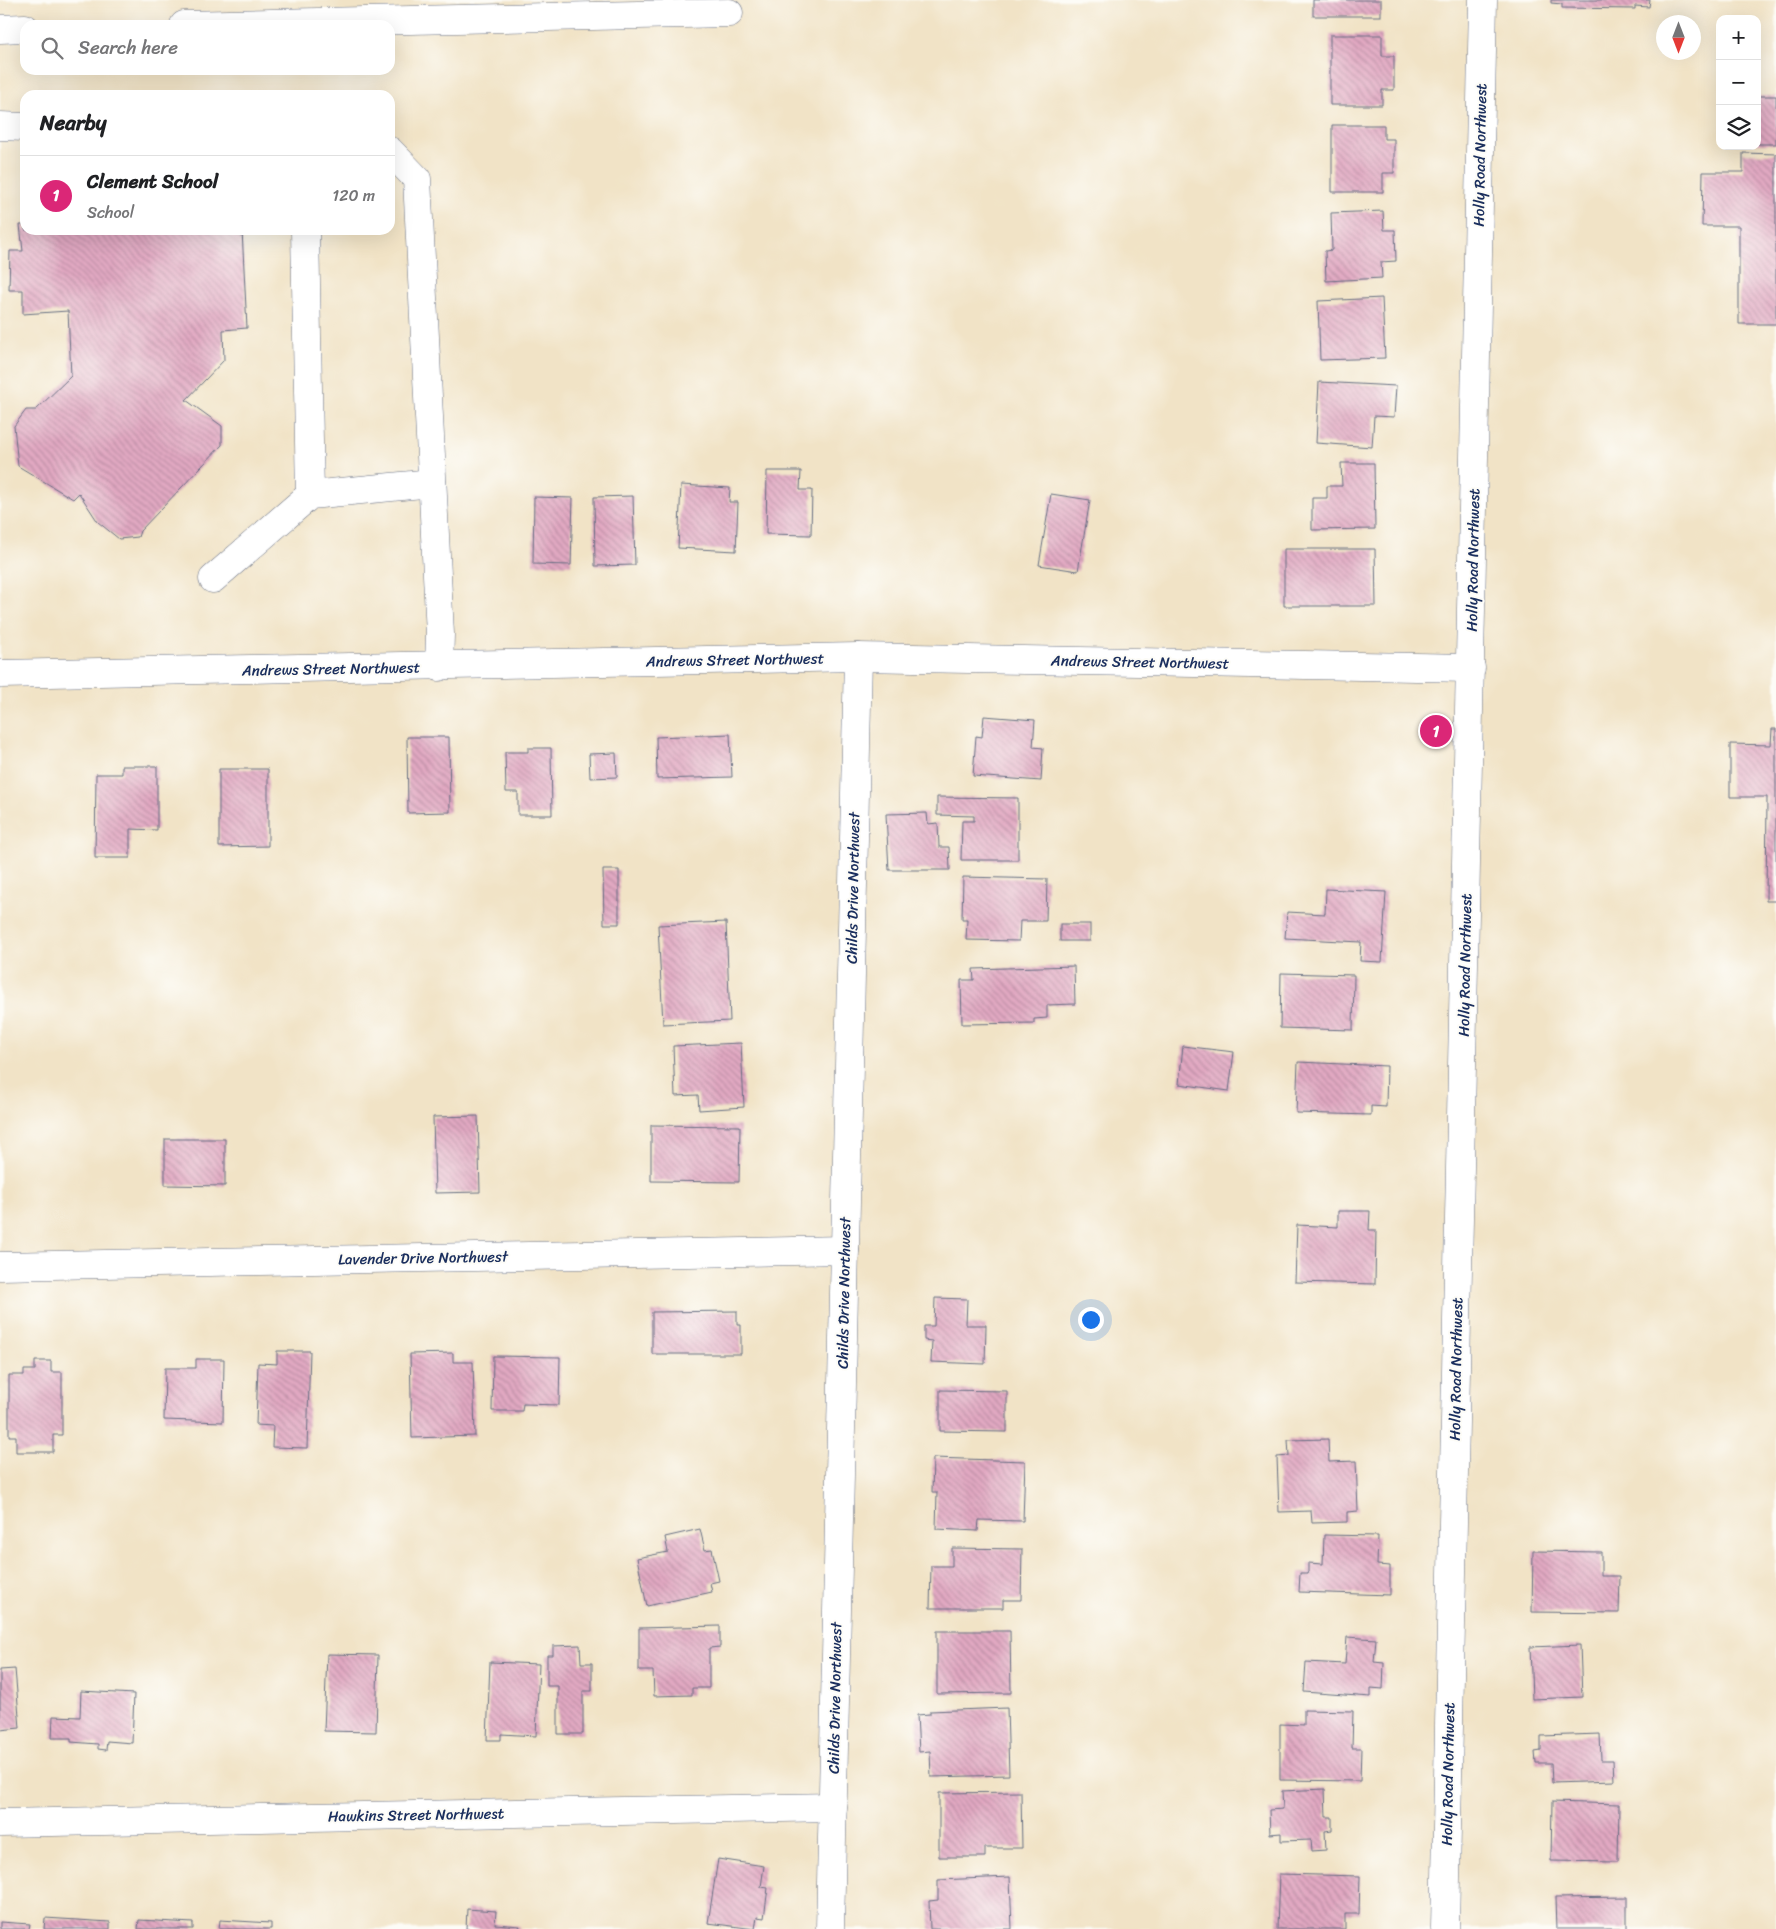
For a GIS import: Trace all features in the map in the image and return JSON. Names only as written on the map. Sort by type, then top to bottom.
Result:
[{"type":"street","name":"Holly Road Northwest","points":[[1445,1929],[1483,0]]},
{"type":"street","points":[[395,20],[729,13]]},
{"type":"street","points":[[0,29],[20,28]]},
{"type":"street","points":[[0,126],[20,127]]},
{"type":"street","points":[[395,156],[416,179],[440,634],[439,667]]},
{"type":"street","points":[[305,235],[310,495]]},
{"type":"street","points":[[213,578],[310,495],[432,483]]},
{"type":"street","name":"Andrews Street Northwest","points":[[0,674],[439,667],[858,657],[1471,668]]},
{"type":"street","name":"Childs Drive Northwest","points":[[830,1929],[858,657]]},
{"type":"street","name":"Lavender Drive Northwest","points":[[0,1266],[845,1250]]},
{"type":"street","name":"Hawkins Street Northwest","points":[[0,1823],[833,1807]]},
{"type":"building","points":[[1313,0],[1381,0],[1381,16],[1313,16]]},
{"type":"building","points":[[1551,0],[1650,0],[1649,7],[1635,6],[1635,9],[1562,8],[1562,4],[1551,3]]},
{"type":"building","points":[[1330,35],[1382,35],[1382,56],[1394,56],[1394,90],[1382,90],[1382,105],[1330,105]]},
{"type":"building","points":[[1761,96],[1776,96],[1776,144],[1761,144]]},
{"type":"building","points":[[1332,125],[1384,125],[1384,139],[1394,139],[1394,173],[1383,173],[1383,192],[1332,192]]},
{"type":"building","points":[[1743,153],[1776,154],[1776,324],[1739,324],[1739,226],[1702,226],[1703,172],[1743,172]]},
{"type":"building","points":[[1383,211],[1384,230],[1395,230],[1396,261],[1381,262],[1382,278],[1326,281],[1325,251],[1332,250],[1331,213]]},
{"type":"building","points":[[21,235],[242,235],[247,328],[223,330],[224,360],[186,400],[222,426],[222,445],[140,531],[138,537],[119,539],[98,522],[79,493],[73,499],[18,466],[14,426],[26,410],[36,410],[71,376],[68,311],[23,314],[23,290],[9,290],[10,251],[23,251]]},
{"type":"building","points":[[1382,298],[1385,358],[1320,360],[1318,301]]},
{"type":"building","points":[[1319,382],[1396,386],[1394,417],[1374,416],[1372,447],[1316,443]]},
{"type":"building","points":[[1341,463],[1374,463],[1375,529],[1312,530],[1312,498],[1327,498],[1327,486],[1342,486]]},
{"type":"building","points":[[767,471],[801,471],[800,490],[812,490],[811,535],[766,534]]},
{"type":"building","points":[[681,485],[730,488],[729,502],[738,502],[736,551],[678,548]]},
{"type":"building","points":[[1051,494],[1090,500],[1078,571],[1039,565]]},
{"type":"building","points":[[633,496],[635,565],[595,566],[594,497]]},
{"type":"building","points":[[534,497],[573,498],[571,565],[533,564]]},
{"type":"building","points":[[1284,549],[1375,549],[1376,606],[1284,606]]},
{"type":"building","points":[[984,716],[1035,720],[1033,747],[1043,748],[1041,781],[973,776],[976,736],[982,737]]},
{"type":"building","points":[[1772,729],[1776,729],[1776,901],[1766,901],[1767,797],[1730,797],[1730,744],[1771,745]]},
{"type":"building","points":[[730,734],[732,777],[657,779],[656,737]]},
{"type":"building","points":[[407,737],[449,737],[450,812],[408,813]]},
{"type":"building","points":[[528,748],[551,748],[552,815],[518,815],[518,792],[506,792],[505,752],[528,752]]},
{"type":"building","points":[[616,753],[617,777],[590,778],[589,754]]},
{"type":"building","points":[[122,766],[157,766],[157,830],[130,829],[130,858],[95,858],[96,774],[122,774]]},
{"type":"building","points":[[219,769],[268,769],[268,846],[219,847]]},
{"type":"building","points":[[937,797],[1018,798],[1018,860],[961,860],[962,821],[974,821],[974,816],[937,815]]},
{"type":"building","points":[[927,813],[928,824],[938,823],[939,847],[949,847],[950,870],[889,870],[886,814]]},
{"type":"building","points":[[603,870],[619,870],[619,924],[604,924]]},
{"type":"building","points":[[963,877],[1047,879],[1046,921],[1020,921],[1019,941],[966,940],[967,919],[962,919]]},
{"type":"building","points":[[1326,889],[1386,892],[1382,962],[1360,961],[1361,942],[1285,938],[1287,912],[1325,914]]},
{"type":"building","points":[[726,922],[730,1021],[663,1024],[658,925]]},
{"type":"building","points":[[1060,924],[1090,924],[1090,941],[1060,941]]},
{"type":"building","points":[[1074,966],[1075,1004],[1047,1005],[1047,1018],[1034,1019],[1034,1023],[962,1024],[961,980],[974,980],[973,969]]},
{"type":"building","points":[[1281,973],[1354,975],[1353,1030],[1280,1028]]},
{"type":"building","points":[[741,1043],[744,1107],[699,1110],[698,1095],[675,1096],[673,1046]]},
{"type":"building","points":[[1183,1046],[1234,1052],[1229,1091],[1179,1084]]},
{"type":"building","points":[[1298,1062],[1387,1066],[1386,1107],[1371,1106],[1371,1115],[1296,1113]]},
{"type":"building","points":[[478,1116],[480,1192],[435,1193],[433,1117]]},
{"type":"building","points":[[651,1125],[740,1126],[739,1182],[651,1181]]},
{"type":"building","points":[[165,1139],[225,1139],[225,1186],[165,1185]]},
{"type":"building","points":[[1338,1211],[1370,1211],[1369,1230],[1376,1230],[1375,1284],[1295,1282],[1297,1225],[1338,1227]]},
{"type":"building","points":[[935,1298],[967,1299],[966,1325],[986,1325],[985,1364],[931,1362],[932,1341],[924,1340],[924,1326],[934,1326]]},
{"type":"building","points":[[737,1311],[737,1325],[741,1325],[741,1354],[652,1354],[652,1312]]},
{"type":"building","points":[[277,1351],[310,1351],[307,1448],[272,1447],[273,1426],[256,1425],[258,1363],[277,1364]]},
{"type":"building","points":[[453,1353],[453,1362],[473,1362],[475,1436],[412,1438],[410,1354]]},
{"type":"building","points":[[493,1356],[560,1357],[559,1405],[523,1404],[522,1411],[492,1411]]},
{"type":"building","points":[[196,1359],[224,1359],[223,1422],[164,1420],[165,1368],[196,1368]]},
{"type":"building","points":[[35,1361],[51,1361],[51,1372],[62,1372],[62,1435],[53,1435],[53,1452],[16,1452],[16,1436],[9,1436],[9,1375],[24,1375],[24,1370],[35,1370]]},
{"type":"building","points":[[940,1390],[1007,1391],[1007,1432],[940,1431]]},
{"type":"building","points":[[1328,1439],[1329,1462],[1356,1461],[1358,1511],[1347,1512],[1347,1522],[1312,1523],[1311,1511],[1279,1512],[1277,1457],[1289,1456],[1288,1440]]},
{"type":"building","points":[[933,1458],[1025,1461],[1023,1521],[979,1520],[978,1531],[936,1529],[937,1492],[932,1492]]},
{"type":"building","points":[[700,1529],[705,1550],[712,1549],[719,1581],[710,1583],[712,1592],[647,1606],[637,1558],[668,1552],[665,1537]]},
{"type":"building","points":[[1324,1535],[1378,1536],[1377,1565],[1390,1566],[1390,1595],[1299,1592],[1300,1573],[1308,1573],[1308,1563],[1323,1564]]},
{"type":"building","points":[[952,1548],[1022,1549],[1021,1600],[1003,1600],[1003,1608],[930,1608],[931,1566],[952,1566]]},
{"type":"building","points":[[1533,1551],[1601,1552],[1601,1576],[1620,1576],[1619,1613],[1532,1612]]},
{"type":"building","points":[[720,1626],[720,1647],[709,1648],[709,1688],[692,1688],[692,1695],[654,1696],[653,1671],[639,1671],[639,1628]]},
{"type":"building","points":[[937,1631],[1010,1631],[1011,1693],[937,1694]]},
{"type":"building","points":[[1347,1637],[1376,1639],[1374,1662],[1384,1663],[1383,1689],[1371,1688],[1371,1697],[1304,1692],[1306,1662],[1345,1664]]},
{"type":"building","points":[[580,1645],[581,1663],[592,1663],[592,1691],[583,1691],[583,1734],[558,1734],[558,1686],[547,1686],[547,1655],[553,1655],[553,1646]]},
{"type":"building","points":[[1580,1645],[1582,1697],[1532,1699],[1530,1647]]},
{"type":"building","points":[[327,1654],[378,1655],[376,1732],[324,1731]]},
{"type":"building","points":[[490,1662],[539,1664],[536,1736],[501,1734],[501,1740],[487,1740]]},
{"type":"building","points":[[15,1669],[20,1728],[0,1730],[0,1670]]},
{"type":"building","points":[[81,1691],[134,1694],[132,1743],[107,1741],[106,1750],[98,1749],[98,1744],[71,1742],[71,1738],[52,1738],[53,1716],[80,1717]]},
{"type":"building","points":[[1007,1708],[1009,1775],[931,1777],[930,1751],[919,1752],[917,1715],[930,1714],[930,1711]]},
{"type":"building","points":[[1304,1710],[1353,1711],[1352,1748],[1361,1748],[1360,1781],[1280,1780],[1280,1724],[1304,1725]]},
{"type":"building","points":[[1600,1734],[1601,1760],[1613,1760],[1614,1781],[1552,1783],[1551,1763],[1536,1763],[1535,1752],[1541,1751],[1541,1736]]},
{"type":"building","points":[[1325,1789],[1326,1817],[1332,1817],[1332,1830],[1325,1831],[1326,1850],[1312,1851],[1311,1840],[1281,1841],[1281,1833],[1270,1834],[1269,1810],[1283,1809],[1282,1791]]},
{"type":"building","points":[[1021,1792],[1022,1848],[985,1848],[985,1857],[939,1857],[939,1793]]},
{"type":"building","points":[[1552,1802],[1619,1804],[1618,1862],[1551,1861]]},
{"type":"building","points":[[718,1859],[764,1866],[761,1887],[768,1888],[764,1918],[757,1917],[755,1929],[708,1923]]},
{"type":"building","points":[[1279,1874],[1360,1876],[1359,1914],[1345,1914],[1345,1929],[1277,1929]]},
{"type":"building","points":[[1010,1877],[1012,1929],[930,1929],[929,1901],[938,1900],[938,1880]]},
{"type":"building","points":[[1627,1897],[1627,1929],[1556,1929],[1555,1898]]},
{"type":"building","points":[[467,1909],[496,1911],[495,1924],[520,1926],[519,1929],[466,1929]]},
{"type":"building","points":[[45,1918],[110,1922],[110,1929],[44,1929]]},
{"type":"building","points":[[139,1920],[193,1923],[193,1929],[138,1929]]},
{"type":"building","points":[[220,1920],[271,1923],[271,1929],[219,1929]]},
{"type":"building","points":[[0,1922],[30,1924],[29,1929],[0,1929]]},
{"type":"place","name":"Clement School","points":[[1436,731]]}]
